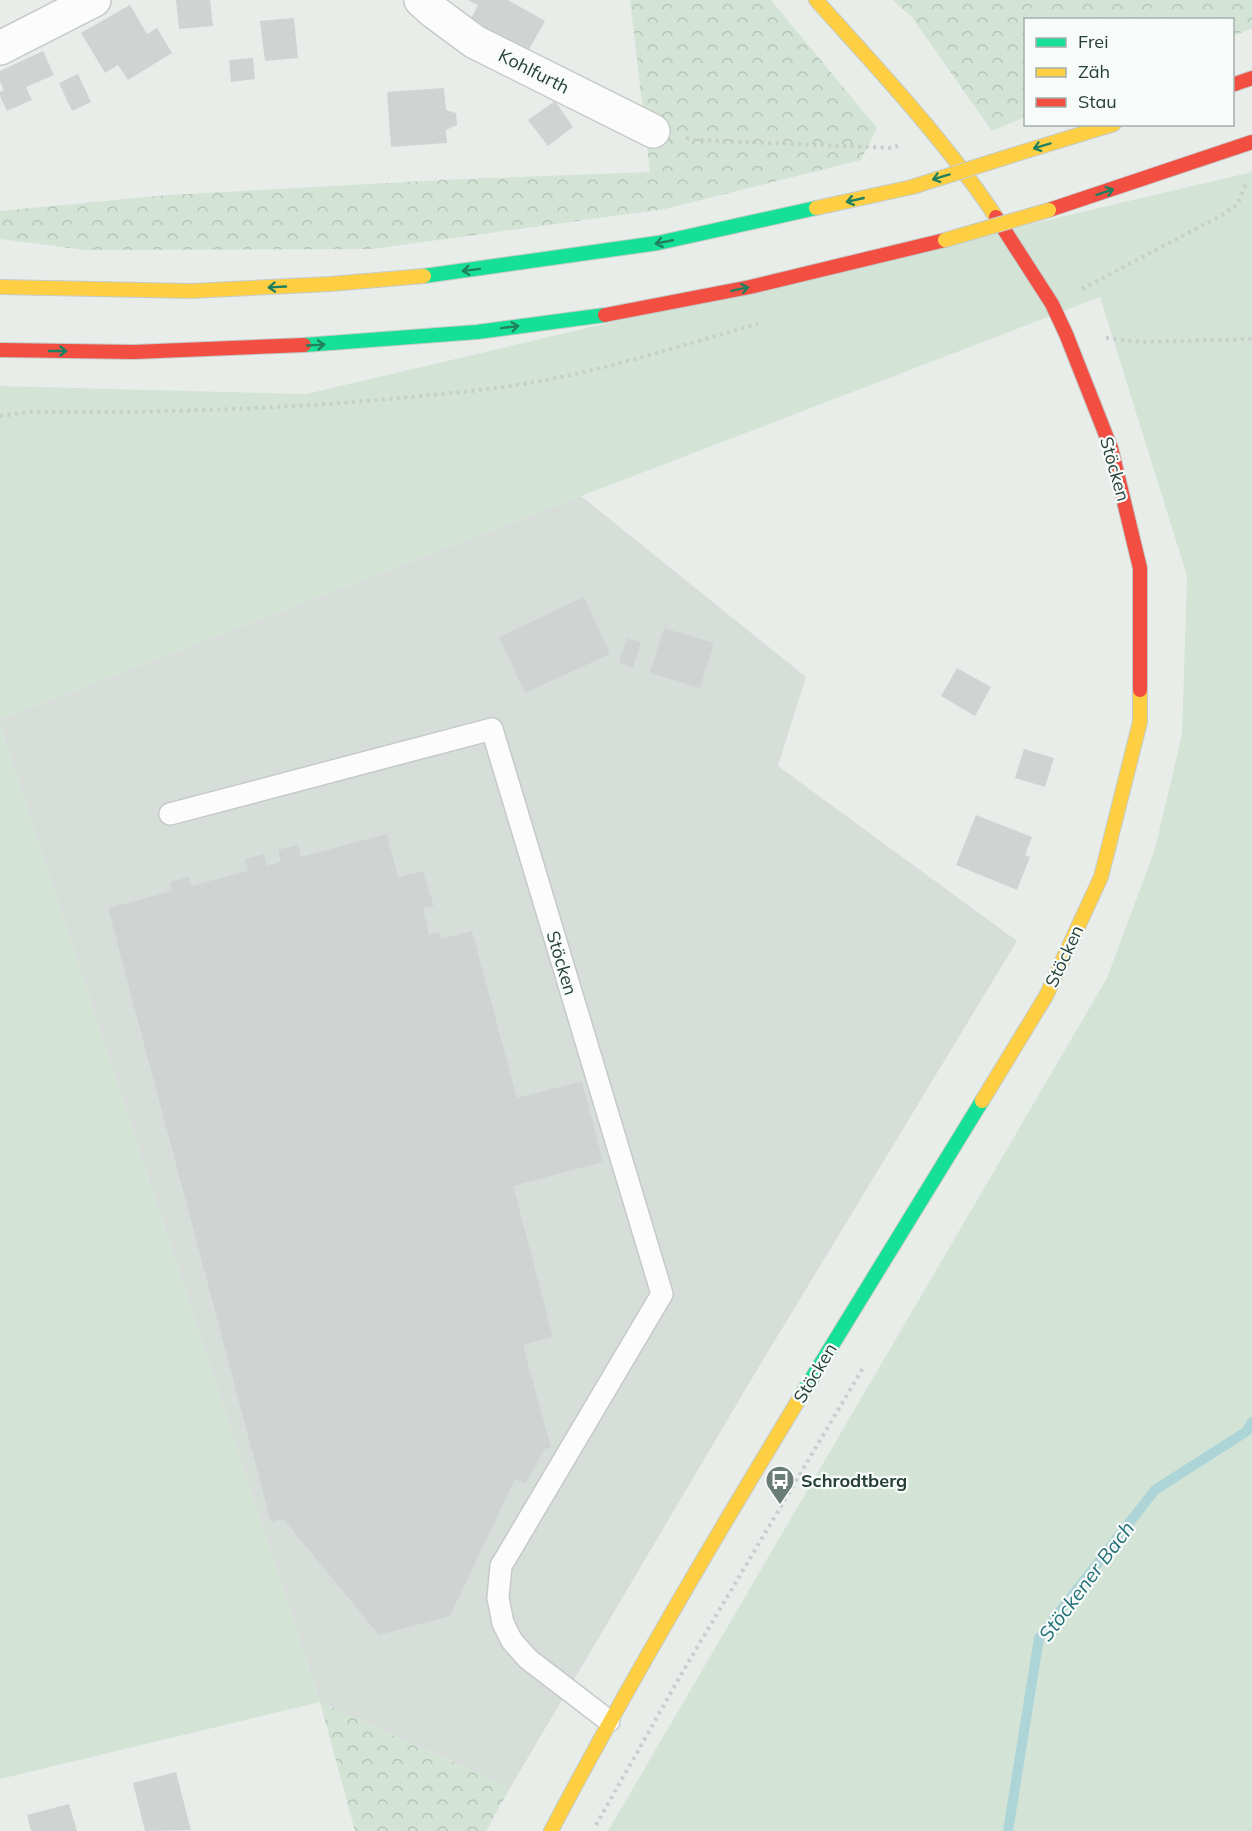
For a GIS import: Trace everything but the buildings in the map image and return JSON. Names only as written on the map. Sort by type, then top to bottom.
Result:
[{"type":"main road","name":"Stöcken","points":[[551,1831],[609,1721],[743,1491],[1046,996],[1101,877],[1140,722],[1140,568],[1111,448],[1066,334],[1052,304],[976,187],[933,131],[816,0]]},
{"type":"main road","points":[[1234,85],[1252,78]]},
{"type":"main road","points":[[0,287],[190,291],[330,284],[444,274],[658,243],[912,187],[1108,126]]},
{"type":"main road","points":[[0,350],[37,352],[199,351],[337,344],[459,333],[565,320],[683,301],[945,240],[1049,210],[1252,142]]},
{"type":"street","points":[[0,48],[93,0]]},
{"type":"street","name":"Kohlfurth","points":[[422,0],[475,42],[653,131]]},
{"type":"lane","name":"Stöcken","points":[[170,814],[492,729],[662,1294],[501,1566],[498,1598],[503,1623],[512,1641],[528,1659],[609,1721]]},
{"type":"path","points":[[653,131],[696,140],[892,148]]},
{"type":"path","points":[[1052,304],[1220,216],[1237,205],[1247,181]]},
{"type":"path","points":[[0,416],[29,412],[225,410],[443,394],[530,383],[637,359],[760,323]]},
{"type":"path","points":[[1066,334],[1143,342],[1252,339]]},
{"type":"shaded area","points":[[581,496],[806,677],[778,766],[1017,941],[754,1375],[510,1788],[320,1702],[0,726],[0,719]]},
{"type":"green space","points":[[630,0],[771,0],[877,128],[861,160],[665,209],[372,249],[85,250],[0,239],[0,211],[167,195],[461,179],[650,172]]},
{"type":"green space","points":[[893,0],[1252,0],[1252,28],[1234,36],[1234,18],[1024,18],[1024,117],[992,131],[911,16]]},
{"type":"green space","points":[[1252,172],[1252,1831],[608,1831],[1107,978],[1155,849],[1182,734],[1187,576],[1100,297],[0,719],[0,386],[306,394]]},
{"type":"green space","points":[[0,726],[320,1702],[0,1779]]},
{"type":"green space","points":[[320,1702],[510,1788],[486,1831],[355,1831]]},
{"type":"waterway","name":"Stöckener Bach","points":[[1008,1831],[1039,1638],[1155,1490],[1247,1431],[1252,1422]]},
{"type":"traffic: fast","points":[[424,276],[658,243],[816,208]]},
{"type":"traffic: fast","points":[[304,345],[477,332],[605,315]]},
{"type":"traffic: fast","points":[[804,1391],[982,1101]]},
{"type":"traffic: slow","points":[[816,0],[933,133],[996,217]]},
{"type":"traffic: slow","points":[[1010,156],[1108,126]]},
{"type":"traffic: slow","points":[[912,187],[1010,156]]},
{"type":"traffic: slow","points":[[816,208],[912,187]]},
{"type":"traffic: slow","points":[[945,240],[1049,210]]},
{"type":"traffic: slow","points":[[0,287],[191,291],[330,284],[424,276]]},
{"type":"traffic: slow","points":[[982,1101],[1046,996],[1101,877],[1140,722],[1140,690]]},
{"type":"traffic: slow","points":[[551,1831],[674,1609],[804,1391]]},
{"type":"traffic: jam","points":[[1234,84],[1252,78]]},
{"type":"traffic: jam","points":[[1049,210],[1252,142]]},
{"type":"traffic: jam","points":[[996,217],[1052,304],[1111,448],[1140,568],[1140,690]]},
{"type":"traffic: jam","points":[[605,315],[750,287],[945,240]]},
{"type":"traffic: jam","points":[[0,350],[134,352],[304,345]]},
{"type":"place","name":"Schrodtberg","points":[[780,1506]]}]
